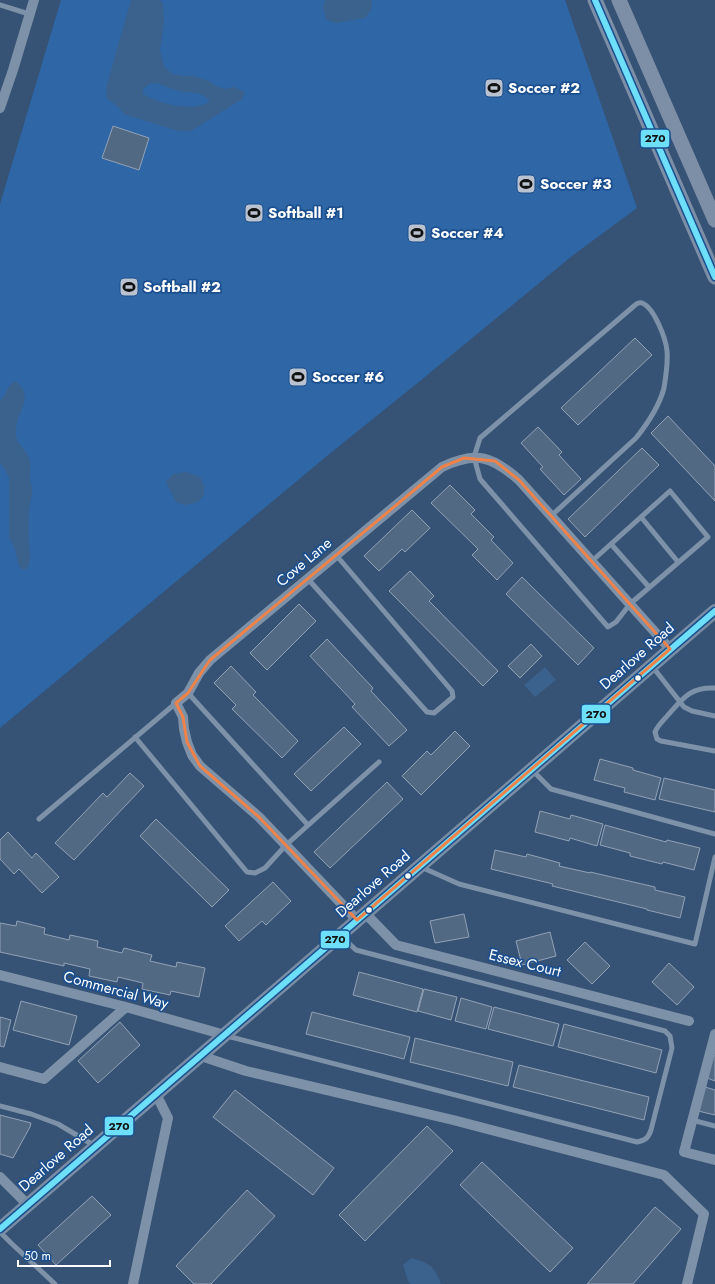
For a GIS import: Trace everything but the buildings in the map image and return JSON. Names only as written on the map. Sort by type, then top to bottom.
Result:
[{"type":"main road","points":[[595,0],[715,276]]},
{"type":"main road","points":[[619,0],[715,220]]},
{"type":"main road","name":"Dearlove Road","points":[[0,1230],[531,769],[715,612]]},
{"type":"street","points":[[0,108],[34,0]]},
{"type":"street","name":"Cove Lane","points":[[176,703],[188,693],[199,673],[210,660],[442,466],[464,458],[474,457],[495,461],[519,480],[670,649]]},
{"type":"street","points":[[176,703],[183,717],[187,742],[192,755],[200,766],[259,817],[361,917]]},
{"type":"street","name":"Essex Court","points":[[361,917],[396,945],[690,1021]]},
{"type":"street","name":"Commercial Way","points":[[0,975],[126,1007],[225,1035]]},
{"type":"street","points":[[0,1067],[44,1078],[126,1007]]},
{"type":"street","points":[[714,1038],[684,1152],[715,1160]]},
{"type":"street","points":[[201,1056],[246,1071],[453,1120],[664,1175],[704,1214],[687,1284]]},
{"type":"street","points":[[133,1284],[168,1118],[156,1094]]},
{"type":"street","points":[[0,1177],[28,1205]]},
{"type":"lane","points":[[0,5],[29,14]]},
{"type":"lane","points":[[551,516],[636,438],[659,404],[666,378],[667,350],[661,329],[651,312],[642,303],[638,303],[634,306],[480,438],[474,457],[480,479],[608,627],[616,622],[630,604],[708,537],[670,491],[592,561]]},
{"type":"lane","points":[[642,517],[678,562]]},
{"type":"lane","points":[[611,544],[649,587]]},
{"type":"lane","points":[[308,579],[427,712],[434,713],[453,697],[452,691],[336,555]]},
{"type":"lane","points":[[651,666],[684,707],[692,711],[715,716]]},
{"type":"lane","points":[[715,688],[708,688],[685,696],[657,726],[655,732],[657,739],[660,741],[715,751]]},
{"type":"lane","points":[[188,693],[308,825]]},
{"type":"lane","points":[[39,819],[176,703]]},
{"type":"lane","points":[[135,737],[247,872],[255,873],[265,868],[286,845],[379,762]]},
{"type":"lane","points":[[531,769],[552,789],[715,834]]},
{"type":"lane","points":[[419,866],[459,884],[695,944],[715,857]]},
{"type":"lane","points":[[225,1035],[638,1142],[644,1141],[648,1138],[672,1048],[670,1036],[665,1031],[356,950],[340,935]]},
{"type":"lane","points":[[0,1106],[31,1114],[58,1124],[96,1146]]},
{"type":"lane","points":[[692,1120],[715,1126]]},
{"type":"lane","points":[[0,1230],[11,1243],[55,1284]]},
{"type":"highlighted area","points":[[464,458],[495,461],[519,480],[670,649],[357,920],[259,817],[200,766],[187,742],[183,717],[176,703],[188,693],[210,660],[442,467]]},
{"type":"shaded area","points":[[61,0],[565,0],[637,208],[572,256],[333,451],[0,728],[0,204]]},
{"type":"shaded area","points":[[131,0],[160,0],[163,4],[164,22],[160,50],[164,66],[172,74],[195,76],[218,87],[225,89],[234,87],[245,92],[242,99],[191,131],[178,131],[124,114],[107,98],[106,88]],"holes":[[[156,83],[178,91],[198,93],[210,101],[203,105],[186,107],[176,106],[158,101],[143,94],[143,89],[149,84]]]},
{"type":"shaded area","points":[[325,0],[372,0],[371,10],[365,18],[335,23],[326,19],[323,6]]},
{"type":"shaded area","points":[[16,381],[22,388],[25,399],[17,423],[16,436],[29,458],[32,490],[29,509],[30,561],[26,569],[23,570],[19,566],[15,549],[9,537],[9,477],[0,462],[0,402],[10,385]]},
{"type":"shaded area","points":[[186,472],[200,477],[204,485],[204,495],[198,502],[185,505],[176,502],[166,482],[173,474]]},
{"type":"shaded area","points":[[545,667],[556,680],[535,697],[524,685]]},
{"type":"shaded area","points":[[411,1258],[427,1263],[436,1273],[441,1284],[411,1284],[408,1281],[403,1265]]},
{"type":"transit line","name":"270","points":[[595,0],[715,277]]},
{"type":"transit line","name":"270","points":[[0,1229],[715,611]]},
{"type":"place","name":"Soccer #2","points":[[494,88]]},
{"type":"place","name":"Soccer #3","points":[[526,184]]},
{"type":"place","name":"Softball #1","points":[[254,213]]},
{"type":"place","name":"Soccer #4","points":[[417,233]]},
{"type":"place","name":"Softball #2","points":[[129,287]]},
{"type":"place","name":"Soccer #6","points":[[298,377]]}]
